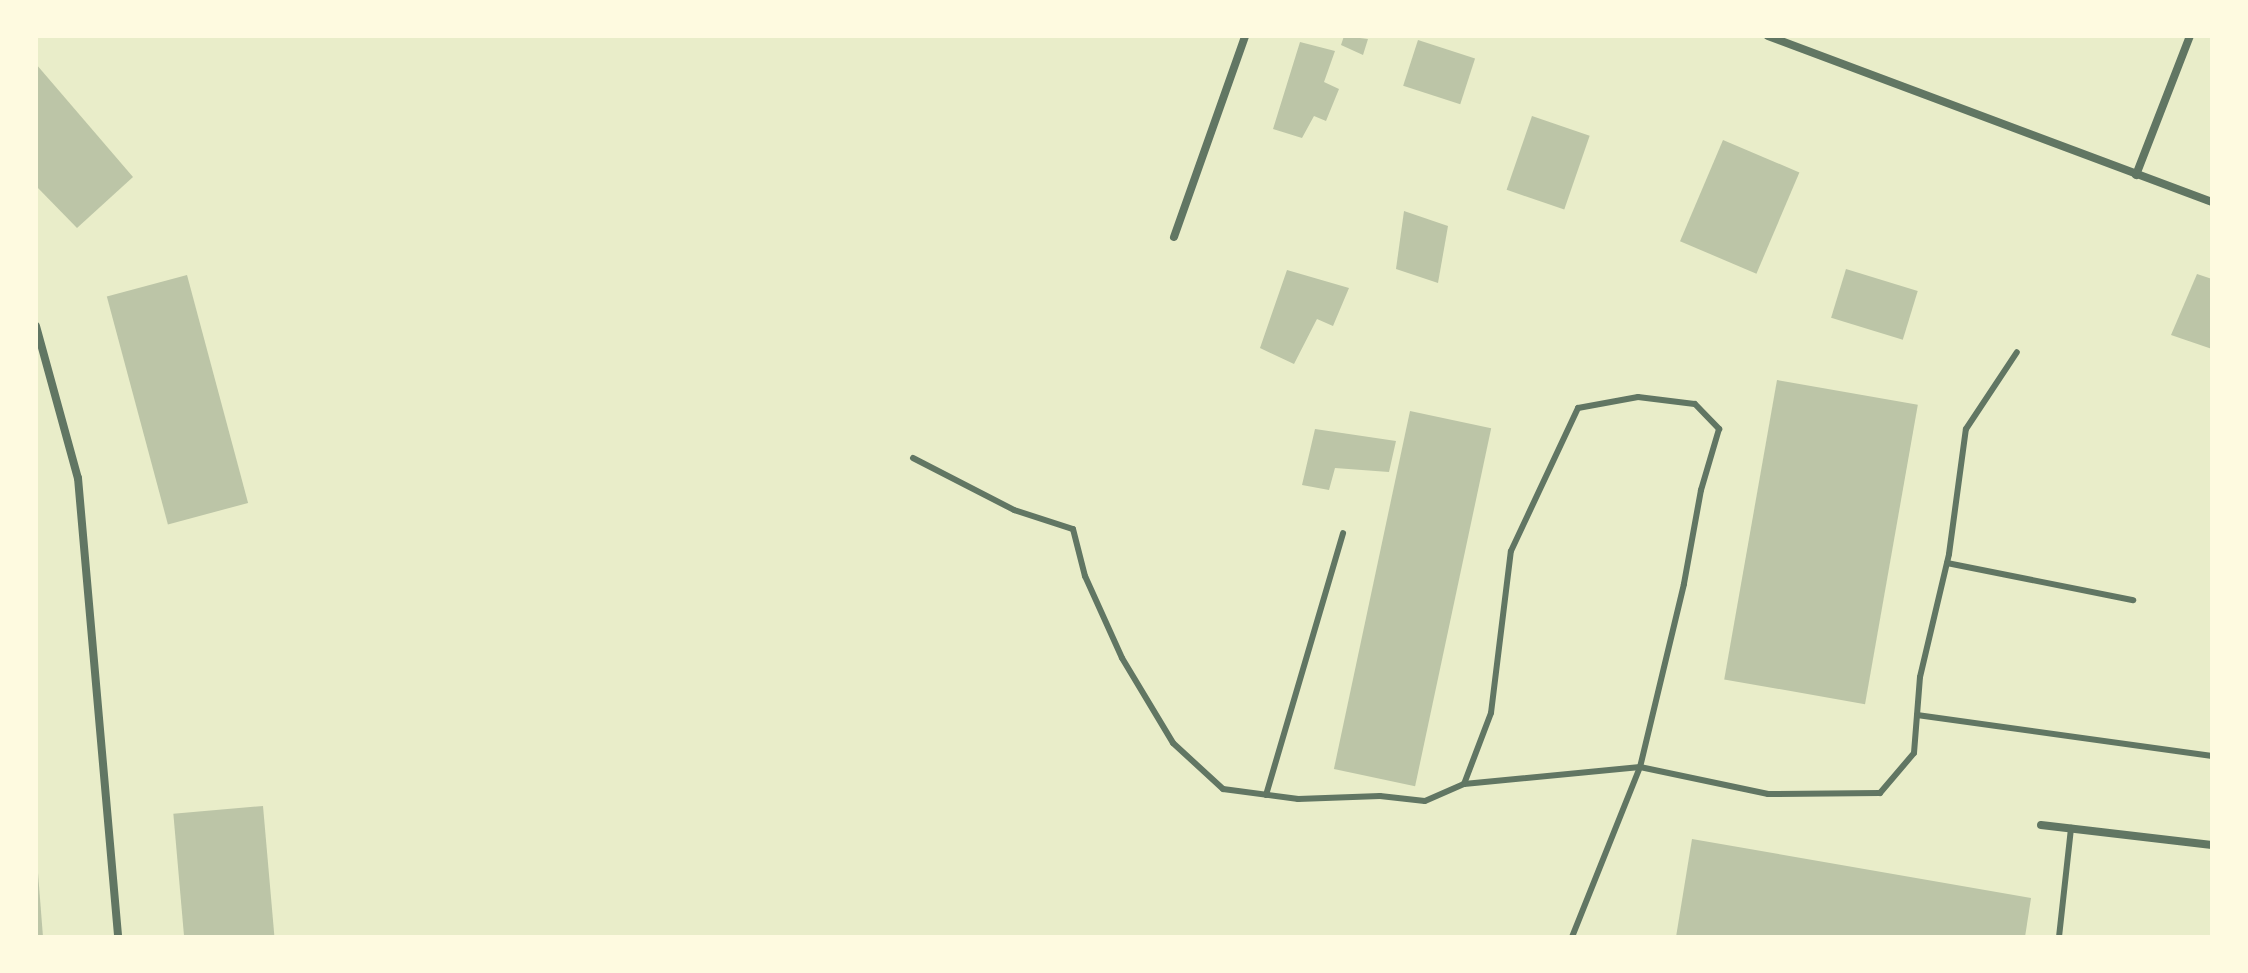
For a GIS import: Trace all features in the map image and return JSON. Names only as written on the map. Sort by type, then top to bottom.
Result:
[{"type":"street","points":[[1174,237],[1245,36]]},
{"type":"street","points":[[1768,36],[2212,202]]},
{"type":"street","points":[[2136,175],[2190,36]]},
{"type":"street","points":[[36,326],[78,478],[118,937]]},
{"type":"street","points":[[2041,825],[2212,845]]},
{"type":"lane","points":[[913,458],[1014,510],[1073,529],[1085,576],[1122,658],[1173,743],[1223,789],[1266,795],[1425,801],[1464,784],[1640,767],[1768,794],[1880,793],[1914,753],[1920,677],[1947,563],[1966,429],[2017,352]]},
{"type":"lane","points":[[1464,784],[1491,713],[1511,551],[1578,408],[1638,397],[1695,404],[1719,429],[1640,767],[1572,937]]},
{"type":"lane","points":[[1266,795],[1343,533]]},
{"type":"lane","points":[[1947,563],[2133,600]]},
{"type":"lane","points":[[1917,715],[2212,756]]},
{"type":"lane","points":[[2059,937],[2071,828]]},
{"type":"building","points":[[1344,36],[1368,39],[1363,55],[1341,45]]},
{"type":"building","points":[[1418,40],[1475,59],[1460,104],[1403,86]]},
{"type":"building","points":[[1300,42],[1335,51],[1324,82],[1339,89],[1326,121],[1314,116],[1302,138],[1273,129]]},
{"type":"building","points":[[36,64],[133,177],[77,228],[36,186]]},
{"type":"building","points":[[1532,116],[1590,136],[1564,210],[1507,190]]},
{"type":"building","points":[[1723,140],[1799,172],[1756,274],[1680,241]]},
{"type":"building","points":[[1404,211],[1448,226],[1438,283],[1396,269]]},
{"type":"building","points":[[1846,269],[1918,291],[1903,340],[1831,318]]},
{"type":"building","points":[[1287,270],[1349,288],[1333,326],[1317,319],[1294,364],[1260,348]]},
{"type":"building","points":[[2197,274],[2212,279],[2212,349],[2171,335]]},
{"type":"building","points":[[187,275],[248,503],[168,524],[107,296]]},
{"type":"building","points":[[1777,380],[1918,405],[1865,704],[1724,679]]},
{"type":"building","points":[[1410,411],[1491,428],[1415,786],[1334,769]]},
{"type":"building","points":[[1315,429],[1396,441],[1389,472],[1335,468],[1329,490],[1302,485]]},
{"type":"building","points":[[263,806],[274,937],[184,937],[173,814]]},
{"type":"building","points":[[1692,839],[2031,898],[2025,937],[1676,937]]},
{"type":"building","points":[[38,873],[43,937],[36,937]]}]
